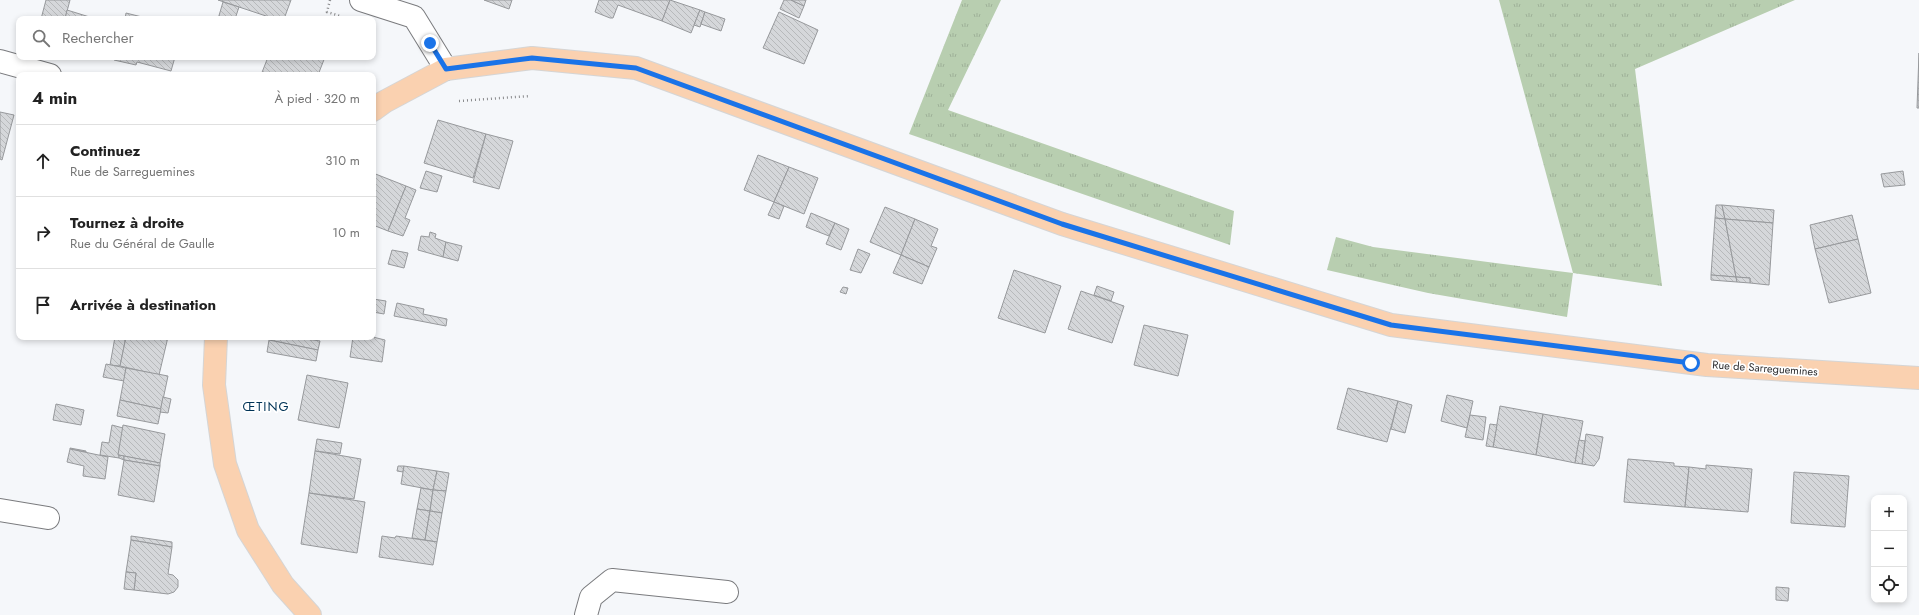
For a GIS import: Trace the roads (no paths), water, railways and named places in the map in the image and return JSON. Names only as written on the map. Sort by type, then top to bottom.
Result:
[{"type":"main road","name":"Rue de Sarreguemines","points":[[376,108],[384,102],[446,69],[532,58],[636,68],[1062,224],[1391,325],[1707,365],[1919,378]]},
{"type":"main road","points":[[216,340],[214,385],[226,464],[248,530],[283,585],[310,615]]},
{"type":"street","points":[[361,0],[414,17],[446,69]]},
{"type":"street","points":[[0,61],[39,72]]},
{"type":"street","points":[[0,510],[48,518]]},
{"type":"street","points":[[586,615],[591,597],[612,580],[727,592]]},
{"type":"district","name":"ŒTING","points":[[266,406]]}]
